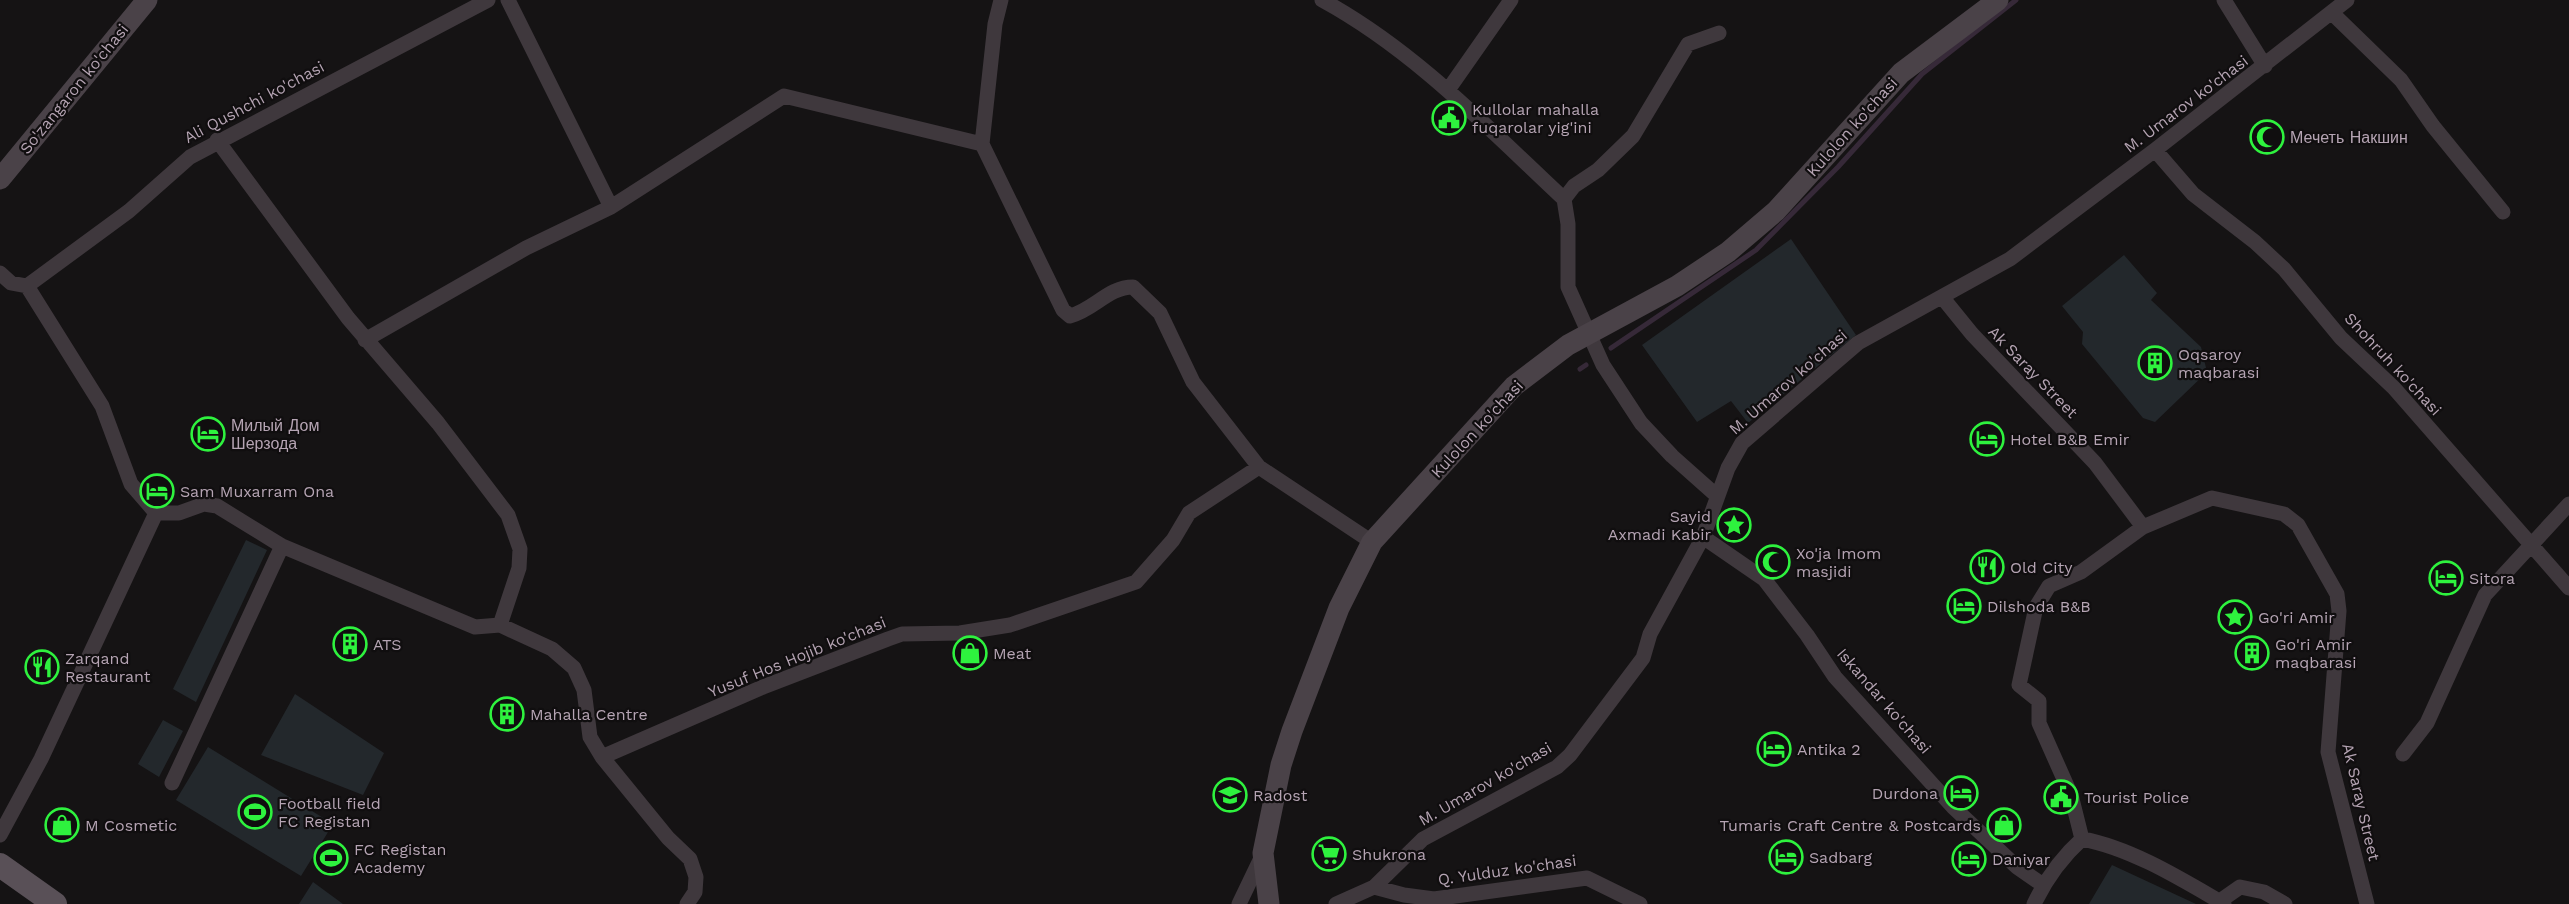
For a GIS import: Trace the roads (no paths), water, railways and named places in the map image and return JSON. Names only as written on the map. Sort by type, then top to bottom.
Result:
[{"type":"main road","name":"So'zangaron ko'chasi","points":[[0,179],[147,0]]},
{"type":"main road","name":"Kulolon ko'chasi","points":[[1269,904],[1263,853],[1275,787],[1292,731],[1339,608],[1372,542],[1499,400],[1531,372],[1587,333],[1677,286],[1753,232],[1776,211],[1902,73],[1998,0]]},
{"type":"main road","points":[[0,865],[55,904]]},
{"type":"street","name":"Ali Qushchi ko'chasi","points":[[27,286],[129,211],[189,157],[217,140],[488,0]]},
{"type":"street","points":[[508,0],[612,207]]},
{"type":"street","points":[[1001,0],[995,24],[982,144],[1063,310],[1071,316],[1079,314],[1115,290],[1133,287],[1160,313],[1193,382],[1259,467],[1372,542]]},
{"type":"street","points":[[1322,0],[1367,27],[1448,90],[1564,199],[1568,224],[1568,287],[1603,365],[1641,423],[1672,456],[1717,496]]},
{"type":"street","points":[[1448,90],[1510,0]]},
{"type":"street","points":[[2224,0],[2265,66]]},
{"type":"street","name":"M. Umarov ko'chasi","points":[[1336,904],[1374,887],[1423,839],[1557,767],[1570,755],[1643,658],[1650,634],[1703,537],[1717,496],[1742,443],[1858,344],[2010,259],[2265,66],[2347,0]]},
{"type":"street","points":[[2332,13],[2401,80],[2433,126],[2503,212]]},
{"type":"street","points":[[1564,199],[1574,186],[1598,170],[1633,136],[1688,44],[1719,33]]},
{"type":"street","points":[[365,340],[526,248],[612,207],[784,96],[982,144]]},
{"type":"street","points":[[217,140],[365,340],[438,423],[507,515],[520,549],[519,568],[500,626]]},
{"type":"street","name":"Shohruh ko'chasi","points":[[2155,150],[2193,194],[2255,242],[2284,269],[2341,338],[2394,388],[2569,588]]},
{"type":"street","points":[[0,273],[11,283],[27,286],[102,406],[131,484],[156,513],[179,513],[204,504],[217,506],[282,546],[475,627],[500,626],[552,649],[574,668],[584,690],[590,737],[602,757],[668,838],[690,860],[696,877],[695,892],[687,904]]},
{"type":"street","name":"Ak Saray Street","points":[[1942,297],[1972,334],[2095,463],[2143,527]]},
{"type":"street","name":"Yusuf Hos Hojib ko'chasi","points":[[602,757],[763,687],[902,634],[960,633],[1010,625],[1136,582],[1173,540],[1190,513],[1259,467]]},
{"type":"street","name":"Ak Saray Street","points":[[2082,839],[2071,795],[2039,723],[2039,701],[2019,685],[2036,607],[2049,586],[2081,572],[2143,527],[2212,498],[2284,514],[2298,525],[2337,594],[2339,611],[2328,752],[2367,904]]},
{"type":"street","points":[[2403,754],[2427,723],[2485,595],[2569,504]]},
{"type":"street","points":[[0,835],[41,759],[156,513]]},
{"type":"street","name":"Iskandar ko'chasi","points":[[1703,537],[1764,579],[1807,635],[1835,677],[1953,807],[2017,867],[2043,885]]},
{"type":"street","points":[[172,783],[282,546]]},
{"type":"street","points":[[2034,904],[2043,885],[2067,853],[2082,839],[2102,843],[2148,863],[2222,903],[2240,887],[2264,892],[2285,904]]},
{"type":"street","points":[[1239,904],[1263,853]]},
{"type":"street","name":"Q. Yulduz ko'chasi","points":[[1374,887],[1404,895],[1434,899],[1587,878],[1640,904]]},
{"type":"waterway","points":[[1611,348],[1756,250],[1838,167],[1922,74],[2016,0]]},
{"type":"waterway","points":[[1580,369],[1586,365]]},
{"type":"place","name":"Kullolar mahalla fuqarolar yig'ini","points":[[1449,118]]},
{"type":"place","name":"Мечеть Накшин","points":[[2267,137]]},
{"type":"place","name":"Oqsaroy maqbarasi","points":[[2155,363]]},
{"type":"place","name":"Милый Дом Шерзода","points":[[208,434]]},
{"type":"place","name":"Hotel B&B Emir","points":[[1987,439]]},
{"type":"place","name":"Sam Muxarram Ona","points":[[157,491]]},
{"type":"place","name":"Sayid Axmadi Kabir","points":[[1734,525]]},
{"type":"place","name":"Xo'ja Imom masjidi","points":[[1773,562]]},
{"type":"place","name":"Old City","points":[[1987,567]]},
{"type":"place","name":"Sitora","points":[[2446,578]]},
{"type":"place","name":"Dilshoda B&B","points":[[1964,606]]},
{"type":"place","name":"Go'ri Amir","points":[[2235,617]]},
{"type":"place","name":"ATS","points":[[350,644]]},
{"type":"place","name":"Meat","points":[[970,653]]},
{"type":"place","name":"Go'ri Amir maqbarasi","points":[[2252,653]]},
{"type":"place","name":"Zarqand Restaurant","points":[[42,667]]},
{"type":"place","name":"Mahalla Centre","points":[[507,714]]},
{"type":"place","name":"Antika 2","points":[[1774,749]]},
{"type":"place","name":"Durdona","points":[[1961,793]]},
{"type":"place","name":"Radost","points":[[1230,795]]},
{"type":"place","name":"Tourist Police","points":[[2061,797]]},
{"type":"place","name":"Football field FC Registan","points":[[255,812]]},
{"type":"place","name":"M Cosmetic","points":[[62,825]]},
{"type":"place","name":"Tumaris Craft Centre & Postcards","points":[[2004,825]]},
{"type":"place","name":"Shukrona","points":[[1329,854]]},
{"type":"place","name":"Sadbarg","points":[[1786,857]]},
{"type":"place","name":"FC Registan Academy","points":[[331,858]]},
{"type":"place","name":"Daniyar","points":[[1969,859]]}]
